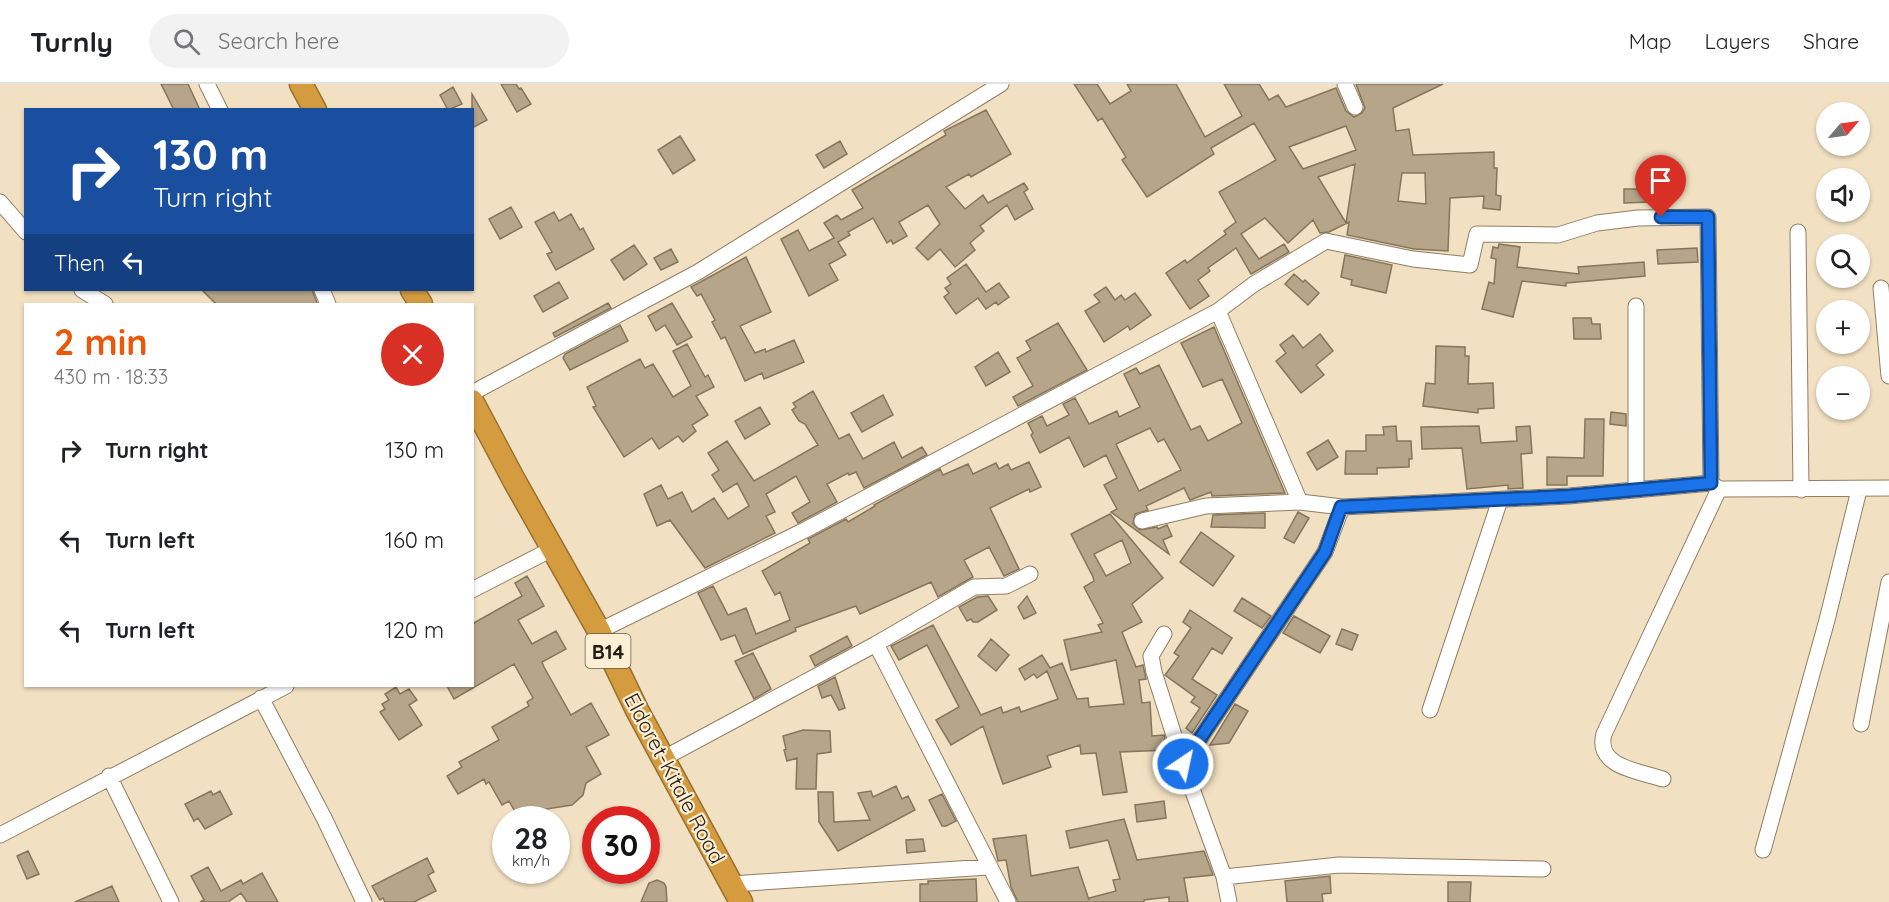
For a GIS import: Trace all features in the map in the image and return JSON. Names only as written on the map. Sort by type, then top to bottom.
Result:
[{"type":"highway","points":[[301,84],[314,108]]},
{"type":"highway","name":"Eldoret-Kitale Road","points":[[474,405],[599,631],[637,710],[736,893]]},
{"type":"street","points":[[207,84],[219,108]]},
{"type":"street","points":[[474,392],[698,272],[1001,84]]},
{"type":"street","points":[[1345,84],[1355,107]]},
{"type":"street","points":[[0,202],[24,230]]},
{"type":"street","points":[[599,631],[806,530],[1218,311],[1254,284],[1326,241],[1413,259],[1470,265],[1477,234],[1558,235],[1597,223],[1638,218],[1708,217],[1715,486],[1601,745],[1604,755],[1614,763],[1663,779]]},
{"type":"street","points":[[1798,232],[1801,490]]},
{"type":"street","points":[[1881,288],[1889,376]]},
{"type":"street","points":[[84,291],[103,303]]},
{"type":"street","points":[[1636,306],[1636,489]]},
{"type":"street","points":[[1218,311],[1300,502]]},
{"type":"street","points":[[1142,521],[1206,506],[1300,502],[1341,507],[1500,500],[1636,489],[1715,486],[1801,490],[1889,488]]},
{"type":"street","points":[[1763,850],[1827,620],[1859,490]]},
{"type":"street","points":[[1430,710],[1500,500]]},
{"type":"street","points":[[1183,764],[1325,552],[1341,507]]},
{"type":"street","points":[[474,589],[554,548]]},
{"type":"street","points":[[664,758],[876,644],[974,587],[1006,586],[1030,574]]},
{"type":"street","points":[[1861,724],[1889,582]]},
{"type":"street","points":[[1164,634],[1151,656],[1183,764],[1224,877],[1229,902]]},
{"type":"street","points":[[876,644],[988,867],[1008,902]]},
{"type":"street","points":[[0,835],[284,687]]},
{"type":"street","points":[[261,698],[324,818],[364,902]]},
{"type":"street","points":[[110,776],[171,902]]},
{"type":"street","points":[[1224,877],[1339,865],[1543,869]]},
{"type":"street","points":[[736,893],[988,867]]},
{"type":"building","points":[[161,84],[188,84],[199,108],[173,108]]},
{"type":"building","points":[[501,84],[516,84],[531,104],[517,112]]},
{"type":"building","points":[[1074,84],[1097,84],[1110,104],[1131,91],[1127,84],[1176,84],[1205,137],[1242,116],[1224,84],[1259,84],[1269,100],[1278,95],[1286,107],[1336,88],[1346,111],[1354,117],[1362,113],[1365,108],[1356,84],[1443,84],[1393,108],[1396,131],[1409,129],[1413,155],[1494,152],[1494,168],[1497,168],[1496,195],[1501,196],[1500,210],[1483,208],[1484,196],[1450,198],[1448,251],[1414,249],[1347,235],[1349,222],[1329,232],[1320,233],[1313,220],[1288,243],[1265,218],[1241,234],[1259,259],[1284,244],[1289,252],[1251,274],[1236,248],[1208,268],[1210,271],[1198,280],[1209,296],[1190,309],[1166,273],[1185,260],[1187,263],[1226,234],[1224,231],[1236,222],[1219,192],[1276,160],[1254,123],[1211,148],[1214,154],[1147,197],[1122,160],[1126,157],[1102,118],[1098,121]],"holes":[[[1346,126],[1356,150],[1303,169],[1289,147]],[[1355,164],[1346,223],[1318,177]],[[1402,173],[1425,173],[1426,204],[1398,201]]]},
{"type":"building","points":[[453,87],[462,104],[447,108],[440,95]]},
{"type":"building","points":[[472,94],[487,120],[474,127],[474,108],[472,108]]},
{"type":"building","points":[[986,110],[1011,154],[971,177],[969,174],[946,187],[965,209],[983,195],[988,203],[1024,183],[1028,189],[1024,192],[1033,209],[1015,220],[1007,205],[980,226],[984,231],[970,243],[975,250],[955,267],[940,249],[928,260],[916,248],[940,224],[928,205],[899,222],[907,236],[893,244],[891,240],[887,243],[873,218],[848,232],[850,235],[838,242],[846,255],[829,264],[838,280],[809,296],[781,239],[798,230],[809,251],[834,238],[824,223],[837,215],[841,220],[863,208],[852,190],[946,135],[944,131]]},
{"type":"building","points":[[680,136],[695,160],[673,174],[658,150]]},
{"type":"building","points":[[840,141],[847,154],[824,168],[816,155]]},
{"type":"building","points":[[1624,189],[1651,189],[1650,202],[1624,203]]},
{"type":"building","points":[[511,207],[522,227],[500,239],[489,219]]},
{"type":"building","points":[[554,212],[559,221],[571,214],[580,230],[583,228],[594,249],[556,270],[547,254],[552,252],[535,222]]},
{"type":"building","points":[[1499,244],[1520,247],[1517,267],[1579,274],[1578,267],[1644,262],[1645,276],[1566,283],[1566,286],[1522,281],[1513,317],[1482,309],[1489,282],[1494,284],[1496,259],[1491,258],[1493,247],[1498,248]]},
{"type":"building","points":[[634,245],[647,264],[624,280],[611,260]]},
{"type":"building","points":[[1697,248],[1698,262],[1658,264],[1657,250]]},
{"type":"building","points":[[671,249],[678,262],[661,270],[654,258]]},
{"type":"building","points":[[1345,255],[1392,265],[1386,293],[1351,285],[1352,280],[1341,277]]},
{"type":"building","points":[[746,257],[771,312],[740,326],[755,353],[765,349],[766,352],[794,340],[804,362],[764,379],[762,373],[745,381],[725,337],[721,339],[712,322],[715,320],[701,294],[697,296],[691,287]]},
{"type":"building","points":[[966,264],[986,292],[999,283],[1009,297],[998,305],[996,302],[986,309],[978,298],[956,314],[944,297],[949,293],[945,288],[951,284],[947,278]]},
{"type":"building","points":[[1294,274],[1303,282],[1305,280],[1319,293],[1308,305],[1285,284]]},
{"type":"building","points":[[559,282],[568,298],[543,312],[534,296]]},
{"type":"building","points":[[1106,287],[1115,300],[1121,295],[1125,300],[1135,293],[1151,315],[1130,330],[1128,326],[1104,342],[1085,311],[1100,302],[1094,295]]},
{"type":"building","points":[[203,291],[312,291],[317,303],[215,303]]},
{"type":"building","points":[[608,303],[611,308],[555,337],[553,333]]},
{"type":"building","points":[[672,303],[692,337],[677,345],[665,325],[656,331],[648,316]]},
{"type":"building","points":[[1573,318],[1591,318],[1592,324],[1600,324],[1601,339],[1574,339]]},
{"type":"building","points":[[1058,323],[1087,370],[1018,406],[1013,397],[1033,386],[1017,358],[1031,350],[1026,341]]},
{"type":"building","points":[[620,325],[628,341],[570,370],[563,358],[565,354]]},
{"type":"building","points":[[1214,327],[1285,493],[1212,496],[1211,492],[1190,500],[1184,488],[1146,506],[1148,510],[1135,514],[1133,524],[1140,530],[1157,527],[1158,529],[1167,525],[1172,536],[1163,540],[1169,554],[1111,512],[1117,509],[1104,485],[1117,478],[1106,455],[1084,467],[1069,437],[1040,453],[1028,423],[1042,416],[1047,426],[1069,415],[1063,404],[1075,398],[1089,424],[1117,411],[1119,417],[1140,407],[1124,374],[1136,368],[1140,374],[1159,365],[1191,430],[1200,426],[1208,441],[1242,423],[1222,379],[1203,387],[1181,343]],"holes":[[[1150,428],[1158,442],[1164,439],[1181,470],[1139,491],[1116,444]]]},
{"type":"building","points":[[1320,334],[1333,351],[1316,365],[1324,375],[1301,393],[1276,361],[1286,353],[1280,345],[1293,335],[1303,348]]},
{"type":"building","points":[[687,344],[705,377],[708,375],[714,387],[696,396],[708,415],[692,425],[696,431],[683,442],[678,436],[659,449],[652,438],[624,457],[593,407],[596,406],[587,387],[640,359],[645,368],[653,364],[673,397],[691,386],[673,351]]},
{"type":"building","points":[[1436,346],[1465,347],[1465,356],[1469,356],[1468,384],[1493,383],[1494,408],[1478,409],[1478,413],[1423,406],[1426,383],[1435,384]]},
{"type":"building","points":[[998,352],[1010,372],[986,386],[975,367]]},
{"type":"building","points":[[813,391],[839,439],[849,434],[863,459],[894,442],[902,458],[922,447],[927,455],[864,488],[856,472],[849,475],[848,473],[827,484],[837,502],[798,523],[792,513],[810,502],[796,476],[766,494],[775,512],[766,516],[775,533],[705,568],[670,520],[657,526],[644,494],[661,485],[668,499],[682,492],[692,512],[714,498],[728,519],[749,506],[737,483],[723,492],[712,475],[719,470],[708,453],[727,441],[754,481],[818,445],[805,424],[799,421],[792,410],[796,407],[793,403]]},
{"type":"building","points":[[883,395],[893,415],[862,432],[851,413]]},
{"type":"building","points":[[760,407],[770,424],[745,439],[735,421]]},
{"type":"building","points":[[1611,412],[1626,414],[1626,426],[1610,424]]},
{"type":"building","points":[[1585,419],[1604,419],[1603,476],[1567,476],[1567,485],[1547,485],[1547,457],[1584,458]]},
{"type":"building","points":[[1396,426],[1397,441],[1411,441],[1412,459],[1409,459],[1409,467],[1377,468],[1377,474],[1345,474],[1346,451],[1366,451],[1366,435],[1384,435],[1383,427]]},
{"type":"building","points":[[1479,426],[1481,443],[1517,441],[1516,427],[1530,426],[1532,453],[1521,454],[1523,488],[1508,489],[1508,485],[1467,489],[1462,448],[1422,449],[1421,427]]},
{"type":"building","points":[[1328,440],[1338,457],[1317,470],[1307,453]]},
{"type":"building","points":[[1029,462],[1041,487],[1030,492],[1029,489],[990,508],[1019,569],[1004,576],[989,547],[964,560],[973,577],[938,597],[931,582],[860,614],[856,606],[795,628],[796,631],[743,654],[735,635],[721,640],[698,593],[713,586],[728,615],[746,608],[756,634],[790,620],[780,592],[775,595],[762,571],[810,543],[808,539],[846,519],[848,522],[940,469],[943,475],[968,464],[973,474],[996,463],[999,469],[1008,464],[1011,470]]},
{"type":"building","points":[[1298,512],[1309,518],[1294,543],[1284,538]]},
{"type":"building","points":[[1265,513],[1265,528],[1211,527],[1213,515]]},
{"type":"building","points":[[1110,514],[1163,578],[1132,604],[1142,622],[1122,632],[1136,667],[1143,665],[1146,679],[1139,680],[1142,703],[1150,702],[1152,736],[1164,735],[1168,750],[1120,752],[1127,792],[1103,795],[1096,753],[1081,754],[1080,745],[1047,756],[1051,767],[1003,784],[983,726],[951,745],[936,720],[959,707],[927,645],[899,660],[891,646],[933,625],[981,715],[1001,707],[1003,713],[1019,707],[1021,712],[1058,699],[1047,671],[1037,678],[1034,674],[1025,680],[1019,669],[1042,655],[1050,668],[1062,663],[1077,699],[1088,698],[1089,707],[1124,704],[1116,660],[1071,670],[1064,640],[1102,632],[1098,625],[1103,623],[1084,587],[1094,581],[1093,577],[1071,534]],"holes":[[[1122,540],[1131,563],[1106,576],[1094,554]]]},
{"type":"building","points":[[1201,532],[1234,556],[1213,586],[1180,562]]},
{"type":"building","points":[[527,576],[544,606],[518,620],[532,644],[556,631],[566,649],[542,662],[571,715],[591,703],[609,735],[586,747],[601,774],[586,783],[583,795],[572,805],[512,806],[509,801],[502,805],[489,782],[486,784],[484,779],[458,794],[447,776],[462,767],[459,762],[499,740],[492,727],[529,706],[527,702],[533,698],[514,664],[454,699],[448,687],[474,687],[474,623],[522,596],[515,583]]},
{"type":"building","points":[[988,596],[997,610],[978,622],[973,622],[971,619],[967,621],[959,607],[977,597]]},
{"type":"building","points":[[1027,596],[1036,613],[1024,619],[1018,607]]},
{"type":"building","points":[[1242,598],[1271,616],[1262,628],[1234,611]]},
{"type":"building","points":[[1190,610],[1232,638],[1222,654],[1212,648],[1192,679],[1217,695],[1192,733],[1186,728],[1200,708],[1191,702],[1195,697],[1165,675],[1179,656],[1174,653],[1191,628],[1183,622]]},
{"type":"building","points":[[1294,616],[1330,636],[1320,653],[1283,633]]},
{"type":"building","points":[[1342,629],[1358,635],[1352,650],[1336,644]]},
{"type":"building","points":[[847,636],[852,646],[815,666],[810,656]]},
{"type":"building","points":[[991,639],[1009,655],[996,671],[978,656]]},
{"type":"building","points":[[753,653],[771,689],[754,699],[735,661]]},
{"type":"building","points":[[835,677],[845,708],[839,710],[831,695],[822,698],[818,686]]},
{"type":"building","points":[[396,687],[400,694],[409,689],[417,700],[409,705],[422,725],[399,740],[380,712],[385,709],[382,704],[389,700],[385,694]]},
{"type":"building","points":[[1235,704],[1248,711],[1229,743],[1210,745]]},
{"type":"building","points":[[803,730],[830,731],[831,752],[817,754],[816,789],[796,789],[797,758],[787,761],[784,750],[786,749],[783,736]]},
{"type":"building","points":[[896,786],[902,799],[908,796],[915,810],[838,851],[819,822],[818,792],[833,792],[834,822],[870,820],[858,793],[871,791],[873,797]]},
{"type":"building","points":[[211,791],[213,795],[220,791],[232,814],[205,829],[198,818],[194,821],[185,804]]},
{"type":"building","points":[[942,794],[956,821],[946,826],[942,826],[929,800]]},
{"type":"building","points":[[1164,801],[1166,818],[1137,822],[1135,805]]},
{"type":"building","points":[[1124,819],[1137,860],[1204,851],[1213,875],[1184,878],[1188,902],[1169,902],[1169,897],[1144,900],[1144,902],[1018,902],[1011,887],[1006,860],[998,861],[993,839],[1026,835],[1031,876],[1078,867],[1089,900],[1089,898],[1116,891],[1113,880],[1120,879],[1108,840],[1070,848],[1066,831]]},
{"type":"building","points":[[923,839],[925,851],[907,853],[906,840]]},
{"type":"building","points":[[28,851],[39,874],[27,879],[17,856]]},
{"type":"building","points":[[427,858],[434,872],[428,875],[436,891],[414,902],[385,902],[383,898],[380,900],[372,886]]},
{"type":"building","points":[[208,867],[221,891],[241,880],[243,884],[262,873],[278,902],[247,902],[241,893],[228,902],[200,902],[204,900],[191,876]]},
{"type":"building","points":[[1330,876],[1331,893],[1322,894],[1323,902],[1287,902],[1285,881]]},
{"type":"building","points":[[976,879],[977,902],[920,902],[920,884],[928,884],[928,881]]},
{"type":"building","points":[[660,881],[664,883],[667,902],[641,902],[649,884],[660,884]]},
{"type":"building","points":[[1448,882],[1471,882],[1470,902],[1448,902]]},
{"type":"building","points":[[112,886],[119,902],[75,902]]},
{"type":"route","points":[[1183,764],[1325,552],[1341,507],[1569,496],[1711,483],[1708,217],[1685,215],[1661,217]]}]
